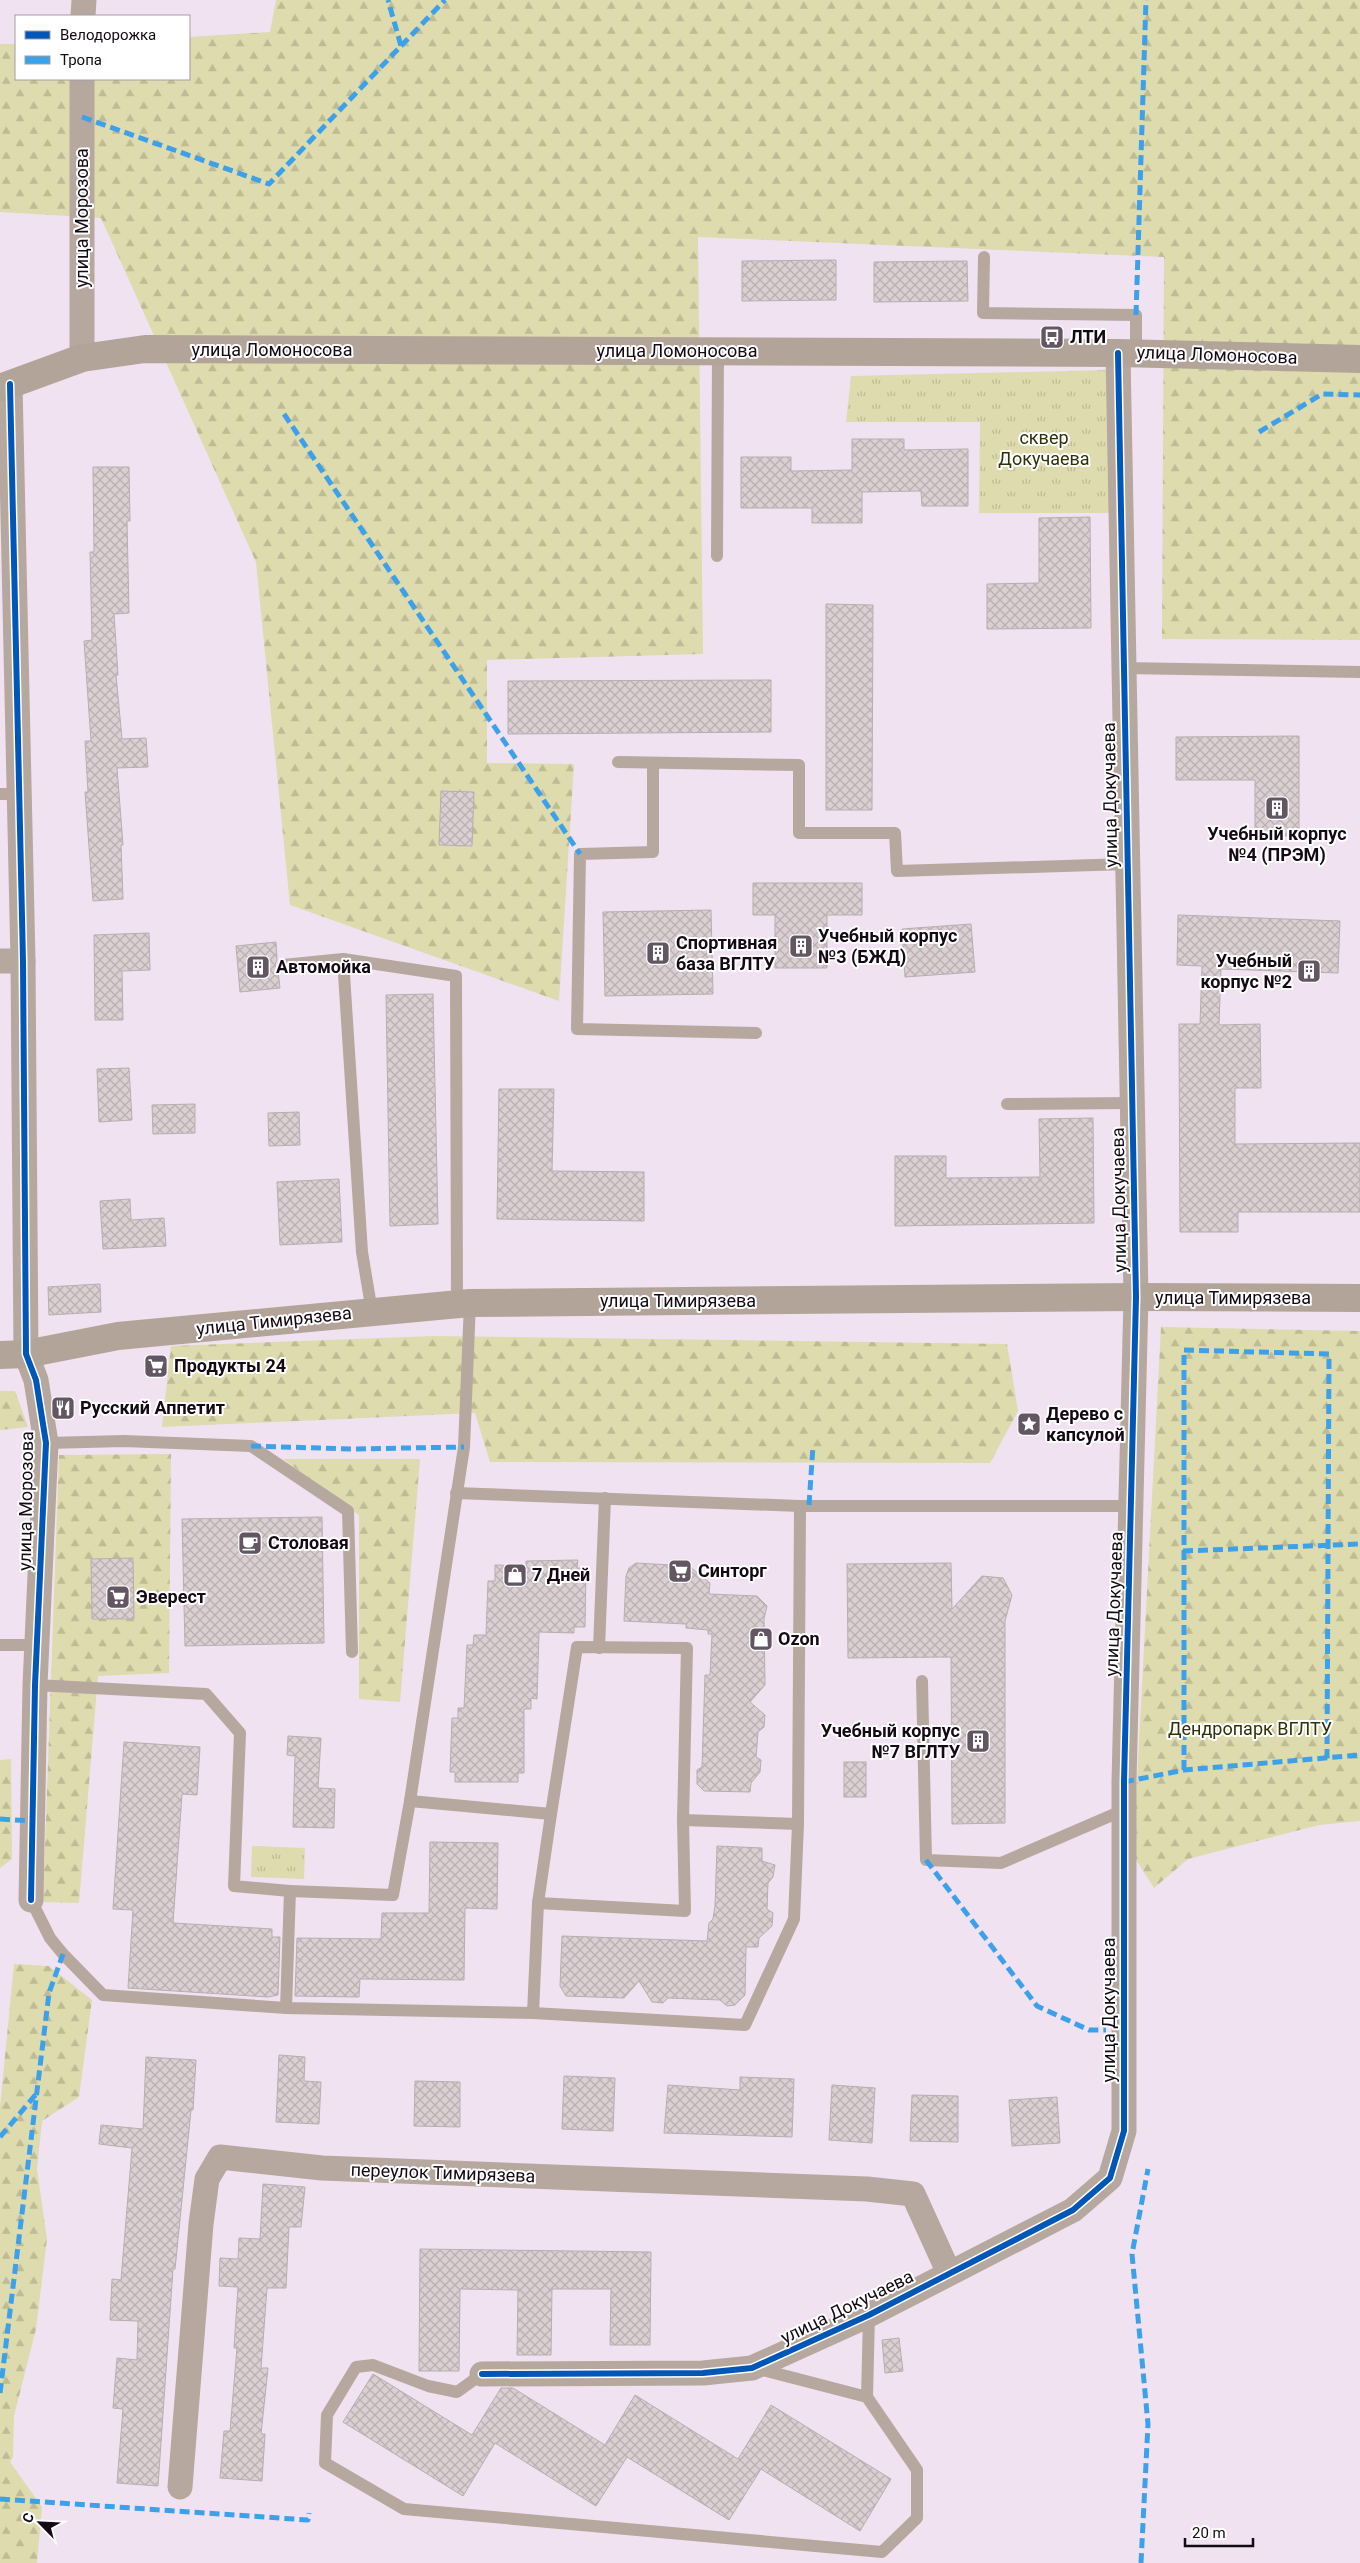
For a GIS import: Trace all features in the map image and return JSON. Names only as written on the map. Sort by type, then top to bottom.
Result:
[{"type":"main road","name":"улица Ломоносова","points":[[5,386],[82,358],[145,349],[1127,353],[1360,359]]},
{"type":"main road","name":"улица Тимирязева","points":[[13,1354],[118,1336],[464,1303],[1136,1297],[1360,1298]]},
{"type":"street","points":[[84,0],[84,15]]},
{"type":"street","name":"улица Морозова","points":[[82,80],[82,358]]},
{"type":"street","name":"улица Докучаева","points":[[482,2374],[703,2373],[752,2368],[869,2315],[1073,2210],[1110,2178],[1124,2131],[1124,1810],[1136,1297],[1123,668],[1127,353]]},
{"type":"street","name":"улица Морозова","points":[[5,386],[12,961],[13,1354],[36,1380],[46,1443],[35,1685],[31,1900]]},
{"type":"street","name":"переулок Тимирязева","points":[[180,2487],[200,2224],[207,2180],[220,2157],[322,2168],[847,2188],[913,2194],[949,2273]]},
{"type":"lane","points":[[984,257],[983,313],[1136,315],[1127,353]]},
{"type":"lane","points":[[717,556],[718,352]]},
{"type":"lane","points":[[1123,668],[1360,672]]},
{"type":"lane","points":[[618,762],[799,765],[799,833],[894,833],[897,871],[1127,864]]},
{"type":"lane","points":[[653,763],[653,852],[580,854],[577,1030],[756,1033]]},
{"type":"lane","points":[[343,959],[362,1252],[372,1312]]},
{"type":"lane","points":[[35,1685],[206,1694],[240,1733],[234,1886],[290,1891],[393,1895],[410,1801],[464,1447],[464,1303],[456,976],[343,959],[283,965]]},
{"type":"lane","points":[[1007,1104],[1131,1103]]},
{"type":"lane","points":[[46,1443],[124,1441],[251,1446],[348,1511],[352,1652]]},
{"type":"lane","points":[[456,1493],[800,1506],[1132,1506]]},
{"type":"lane","points":[[599,1648],[605,1498]]},
{"type":"lane","points":[[31,1900],[54,1943],[103,1996],[286,2008],[533,2013],[745,2025],[794,1919],[798,1824],[800,1506]]},
{"type":"lane","points":[[0,1645],[37,1644]]},
{"type":"lane","points":[[533,2013],[538,1903],[577,1648],[688,1648],[683,1820],[685,1911],[538,1903]]},
{"type":"lane","points":[[922,1681],[926,1860],[1002,1863],[1124,1810]]},
{"type":"lane","points":[[410,1801],[552,1814]]},
{"type":"lane","points":[[683,1820],[798,1824]]},
{"type":"lane","points":[[286,2008],[290,1891]]},
{"type":"lane","points":[[482,2374],[457,2392],[428,2386],[373,2365],[356,2367],[327,2415],[325,2463],[404,2509],[882,2552],[917,2518],[917,2470],[866,2397],[869,2315]]},
{"type":"lane","points":[[752,2368],[866,2397]]},
{"type":"green space","points":[[276,0],[1360,0],[1360,640],[1162,639],[1164,257],[698,237],[703,654],[487,660],[487,763],[574,764],[559,1001],[290,905],[256,562],[101,218],[0,212],[0,44],[15,44],[15,80],[190,80],[190,37],[270,32]]},
{"type":"green space","name":"сквер Докучаева","points":[[1108,370],[1110,513],[979,513],[980,422],[846,422],[851,376]]},
{"type":"green space","name":"Дендропарк ВГЛТУ","points":[[1161,1327],[1360,1331],[1360,1821],[1319,1825],[1188,1859],[1154,1888],[1133,1855]]},
{"type":"green space","points":[[433,1336],[1007,1344],[1018,1411],[990,1463],[490,1462],[475,1413],[162,1427],[171,1346]]},
{"type":"green space","points":[[0,1391],[15,1391],[28,1427],[0,1430]]},
{"type":"green space","points":[[171,1454],[169,1673],[98,1676],[79,1903],[43,1902],[59,1455]]},
{"type":"green space","points":[[283,1459],[420,1459],[400,1702],[359,1699],[359,1515]]},
{"type":"green space","points":[[11,1759],[12,1859],[0,1868],[0,1760]]},
{"type":"green space","points":[[252,1846],[305,1848],[304,1879],[251,1877]]},
{"type":"green space","points":[[14,1964],[49,1966],[92,2000],[79,2097],[42,2121],[37,2169],[47,2239],[36,2329],[14,2416],[13,2457],[10,2462],[42,2507],[37,2563],[0,2563],[0,2107]]},
{"type":"building","points":[[836,260],[836,300],[742,301],[742,261]]},
{"type":"building","points":[[967,261],[968,301],[874,302],[874,262]]},
{"type":"building","points":[[852,439],[904,439],[904,450],[968,449],[968,506],[922,506],[921,491],[862,492],[862,523],[812,523],[812,508],[741,508],[741,457],[791,457],[791,471],[852,470]]},
{"type":"building","points":[[93,467],[129,467],[130,521],[127,521],[129,613],[114,614],[118,675],[116,675],[122,739],[146,738],[148,767],[117,768],[123,845],[121,845],[123,899],[93,901],[85,792],[88,792],[85,741],[91,741],[84,641],[92,640],[90,552],[94,552]]},
{"type":"building","points":[[1090,517],[1091,628],[987,629],[987,584],[1039,583],[1039,518]]},
{"type":"building","points":[[826,604],[873,605],[872,810],[826,810]]},
{"type":"building","points":[[771,680],[771,732],[508,734],[508,681]]},
{"type":"building","name":"Учебный корпус №4 (ПРЭМ)","points":[[1299,736],[1299,836],[1255,836],[1255,780],[1176,780],[1176,737]]},
{"type":"building","points":[[441,791],[474,792],[472,846],[439,845]]},
{"type":"building","name":"Учебный корпус №3 (БЖД)","points":[[753,883],[862,883],[862,915],[827,915],[827,968],[775,968],[775,915],[753,915]]},
{"type":"building","name":"Спортивная база ВГЛТУ","points":[[711,910],[713,994],[605,996],[603,912]]},
{"type":"building","points":[[1178,915],[1340,921],[1338,973],[1221,969],[1219,1025],[1260,1024],[1261,1088],[1235,1088],[1235,1144],[1360,1143],[1360,1212],[1238,1212],[1238,1232],[1180,1232],[1179,1024],[1200,1024],[1202,966],[1177,965]]},
{"type":"building","points":[[971,924],[975,972],[905,977],[902,929]]},
{"type":"building","points":[[149,933],[150,970],[122,971],[123,1020],[95,1020],[94,935]]},
{"type":"building","name":"Автомойка","points":[[276,942],[277,960],[275,965],[278,971],[280,988],[240,992],[236,946]]},
{"type":"building","points":[[433,994],[438,1224],[390,1226],[386,995]]},
{"type":"building","points":[[129,1068],[132,1120],[99,1122],[97,1069]]},
{"type":"building","points":[[499,1089],[554,1089],[552,1171],[644,1172],[644,1221],[497,1219]]},
{"type":"building","points":[[195,1104],[195,1133],[153,1134],[152,1105]]},
{"type":"building","points":[[299,1112],[300,1145],[269,1146],[268,1113]]},
{"type":"building","points":[[1093,1118],[1094,1223],[895,1226],[895,1156],[946,1156],[946,1178],[1040,1177],[1039,1119]]},
{"type":"building","points":[[339,1179],[342,1242],[280,1245],[277,1182]]},
{"type":"building","points":[[130,1199],[131,1220],[164,1218],[166,1246],[103,1249],[100,1201]]},
{"type":"building","points":[[100,1284],[101,1312],[49,1315],[48,1287]]},
{"type":"building","points":[[322,1517],[324,1643],[185,1646],[182,1519]]},
{"type":"building","points":[[133,1558],[134,1619],[92,1619],[91,1559]]},
{"type":"building","points":[[578,1560],[577,1568],[586,1568],[585,1627],[574,1627],[574,1633],[539,1632],[537,1699],[531,1698],[531,1709],[524,1709],[524,1773],[518,1773],[518,1782],[455,1782],[455,1772],[450,1772],[452,1718],[458,1718],[458,1708],[464,1708],[467,1645],[473,1645],[474,1635],[486,1635],[488,1581],[495,1581],[495,1565],[526,1566],[526,1561]]},
{"type":"building","points":[[636,1563],[689,1566],[710,1583],[709,1594],[757,1596],[767,1606],[764,1619],[765,1685],[750,1702],[765,1715],[764,1727],[758,1732],[756,1757],[761,1760],[760,1772],[751,1783],[750,1792],[704,1791],[697,1784],[697,1770],[702,1767],[705,1675],[710,1675],[712,1634],[708,1634],[708,1630],[686,1628],[686,1624],[624,1621],[626,1576],[629,1568]]},
{"type":"building","name":"Учебный корпус №7 ВГЛТУ","points":[[951,1563],[952,1609],[982,1576],[1003,1578],[1012,1595],[1005,1621],[1005,1823],[952,1824],[951,1657],[848,1658],[847,1564]]},
{"type":"building","points":[[288,1736],[321,1738],[318,1788],[335,1789],[334,1828],[293,1827],[295,1756],[287,1755]]},
{"type":"building","points":[[124,1742],[200,1747],[197,1795],[182,1794],[173,1923],[272,1929],[272,1937],[280,1937],[278,1995],[268,1997],[128,1988],[133,1910],[113,1909]]},
{"type":"building","points":[[844,1762],[866,1762],[866,1797],[844,1797]]},
{"type":"building","points":[[430,1842],[498,1843],[497,1909],[465,1908],[464,1980],[360,1979],[359,1997],[295,1996],[297,1938],[381,1939],[382,1913],[429,1913]]},
{"type":"building","points":[[717,1846],[762,1848],[762,1861],[775,1865],[773,1877],[768,1883],[767,1909],[773,1913],[772,1926],[759,1938],[758,1947],[746,1947],[745,1995],[735,2005],[727,2006],[720,2000],[668,1998],[663,2003],[652,2002],[639,1981],[624,1998],[566,1996],[560,1986],[562,1936],[707,1941],[709,1923],[713,1919],[715,1906]]},
{"type":"building","points":[[279,2055],[305,2057],[304,2081],[321,2082],[319,2124],[276,2122]]},
{"type":"building","points":[[146,2057],[196,2060],[193,2110],[191,2110],[175,2269],[173,2269],[158,2486],[117,2483],[123,2409],[113,2408],[117,2358],[137,2360],[138,2321],[110,2320],[112,2279],[121,2280],[132,2148],[99,2144],[101,2125],[143,2129]]},
{"type":"building","points":[[564,2076],[615,2078],[613,2131],[562,2129]]},
{"type":"building","points":[[740,2077],[794,2079],[792,2137],[664,2133],[668,2085],[740,2090]]},
{"type":"building","points":[[415,2081],[460,2082],[460,2127],[414,2126]]},
{"type":"building","points":[[832,2085],[875,2088],[872,2143],[829,2140]]},
{"type":"building","points":[[912,2095],[958,2096],[958,2142],[910,2141]]},
{"type":"building","points":[[1057,2097],[1060,2143],[1012,2146],[1009,2100]]},
{"type":"building","points":[[263,2184],[305,2187],[301,2227],[289,2227],[286,2288],[267,2288],[261,2368],[268,2368],[261,2434],[265,2434],[262,2481],[220,2478],[224,2431],[230,2431],[237,2348],[234,2348],[238,2287],[219,2286],[220,2258],[238,2259],[239,2238],[260,2239]]},
{"type":"building","points":[[420,2249],[651,2252],[650,2345],[610,2345],[611,2289],[552,2289],[551,2355],[517,2355],[518,2290],[460,2289],[459,2371],[419,2371]]},
{"type":"building","points":[[899,2338],[903,2371],[885,2373],[882,2340]]},
{"type":"building","points":[[373,2374],[472,2435],[501,2388],[513,2388],[605,2445],[635,2395],[738,2459],[771,2405],[891,2479],[860,2531],[761,2469],[729,2520],[627,2457],[596,2506],[495,2443],[463,2496],[343,2422]]},
{"type":"marked path","points":[[82,117],[269,184],[401,46],[388,0]]},
{"type":"marked path","points":[[401,46],[445,0]]},
{"type":"marked path","points":[[1136,315],[1146,0]]},
{"type":"marked path","points":[[1259,432],[1322,394],[1360,395]]},
{"type":"marked path","points":[[284,414],[580,854]]},
{"type":"marked path","points":[[1184,1770],[1184,1350],[1329,1354],[1327,1758]]},
{"type":"marked path","points":[[251,1446],[351,1449],[464,1447]]},
{"type":"marked path","points":[[809,1505],[813,1446]]},
{"type":"marked path","points":[[1183,1551],[1360,1544]]},
{"type":"marked path","points":[[1124,1782],[1184,1770],[1360,1755]]},
{"type":"marked path","points":[[0,1819],[31,1821]]},
{"type":"marked path","points":[[926,1860],[1037,2006],[1089,2030],[1106,2030]]},
{"type":"marked path","points":[[0,2393],[49,1993],[63,1954]]},
{"type":"marked path","points":[[0,2137],[37,2093]]},
{"type":"marked path","points":[[1141,2563],[1148,2424],[1132,2254],[1148,2169]]},
{"type":"marked path","points":[[0,2499],[308,2520],[309,2513]]},
{"type":"cycle path","points":[[482,2374],[703,2373],[752,2368],[869,2315],[1073,2210],[1110,2178],[1124,2131],[1124,1782],[1136,1297],[1118,353]]},
{"type":"cycle path","points":[[10,384],[23,961],[26,1354],[36,1380],[46,1443],[35,1685],[31,1900]]},
{"type":"place","name":"ЛТИ","points":[[1052,337]]},
{"type":"place","name":"Учебный корпус №4 (ПРЭМ)","points":[[1277,808]]},
{"type":"place","name":"Учебный корпус №3 (БЖД)","points":[[801,946]]},
{"type":"place","name":"Спортивная база ВГЛТУ","points":[[658,953]]},
{"type":"place","name":"Автомойка","points":[[258,967]]},
{"type":"place","name":"Учебный корпус №2","points":[[1309,971]]},
{"type":"place","name":"Продукты 24","points":[[156,1366]]},
{"type":"place","name":"Русский Аппетит","points":[[63,1408]]},
{"type":"place","name":"Дерево с капсулой","points":[[1029,1424]]},
{"type":"place","name":"Столовая","points":[[250,1543]]},
{"type":"place","name":"Синторг","points":[[680,1571]]},
{"type":"place","name":"7 Дней","points":[[515,1575]]},
{"type":"place","name":"Эверест","points":[[118,1597]]},
{"type":"place","name":"Ozon","points":[[761,1639]]},
{"type":"place","name":"Учебный корпус №7 ВГЛТУ","points":[[978,1741]]}]
